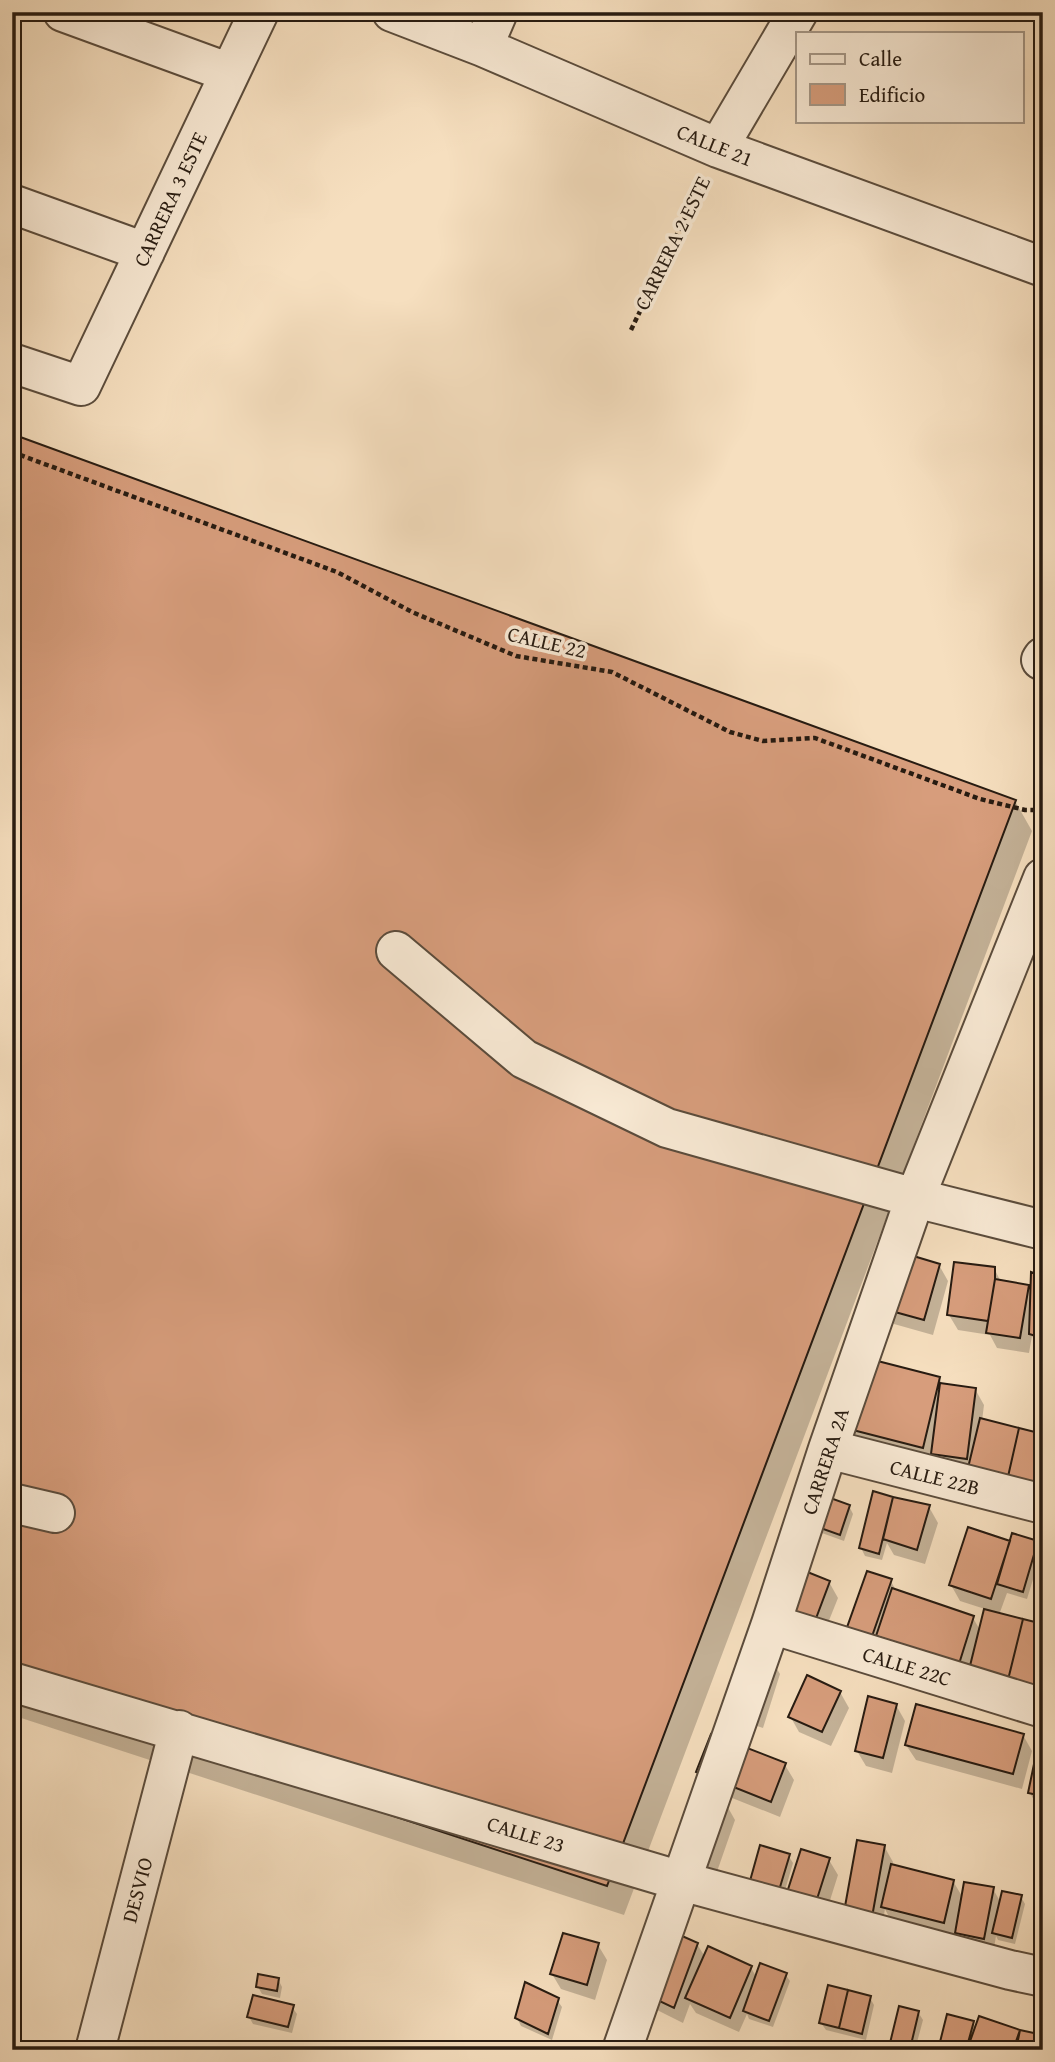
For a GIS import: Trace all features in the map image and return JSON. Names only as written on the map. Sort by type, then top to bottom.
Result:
[{"type":"street","points":[[63,12],[230,73]]},
{"type":"street","name":"CARRERA 3 ESTE","points":[[12,363],[81,386],[259,12]]},
{"type":"street","name":"CALLE 21","points":[[391,12],[483,47],[718,148],[1043,267]]},
{"type":"street","points":[[483,47],[498,12]]},
{"type":"street","points":[[718,148],[798,12]]},
{"type":"street","points":[[12,204],[145,252]]},
{"type":"street","name":"CARRERA 2A","points":[[622,2050],[771,1624],[915,1198],[1043,877]]},
{"type":"street","points":[[396,951],[524,1059],[667,1128],[915,1198],[1043,1230]]},
{"type":"street","name":"CALLE 22B","points":[[828,1449],[1043,1504]]},
{"type":"street","points":[[12,1503],[55,1513]]},
{"type":"street","name":"CALLE 22C","points":[[771,1624],[1043,1708]]},
{"type":"street","name":"CALLE 23","points":[[12,1682],[681,1881],[1043,1977]]},
{"type":"street","name":"DESVIO","points":[[95,2050],[179,1730]]},
{"type":"path","name":"CARRERA 2 ESTE","points":[[631,330],[718,148]]},
{"type":"path","name":"CALLE 22","points":[[12,452],[337,572],[412,612],[516,656],[611,672],[730,732],[763,741],[815,738],[980,799],[1025,810],[1043,810]]},
{"type":"building","points":[[12,434],[1016,800],[607,1886],[12,1691]]},
{"type":"building","points":[[900,1252],[940,1264],[924,1320],[884,1309]]},
{"type":"building","points":[[954,1262],[995,1267],[988,1321],[947,1315]]},
{"type":"building","points":[[1031,1272],[1043,1277],[1043,1338],[1029,1334]]},
{"type":"building","points":[[995,1279],[1029,1285],[1020,1338],[986,1333]]},
{"type":"building","points":[[862,1357],[940,1377],[923,1448],[845,1428]]},
{"type":"building","points":[[940,1383],[976,1388],[967,1459],[931,1454]]},
{"type":"building","points":[[980,1418],[1019,1428],[1007,1481],[967,1472]]},
{"type":"building","points":[[1019,1428],[1043,1434],[1043,1476],[1039,1489],[1007,1481]]},
{"type":"building","points":[[811,1491],[850,1505],[840,1535],[801,1521]]},
{"type":"building","points":[[873,1491],[893,1497],[879,1554],[859,1548]]},
{"type":"building","points":[[893,1497],[930,1505],[917,1550],[883,1539]]},
{"type":"building","points":[[968,1527],[1010,1541],[991,1599],[949,1585]]},
{"type":"building","points":[[1012,1533],[1038,1541],[1023,1592],[997,1584]]},
{"type":"building","points":[[785,1563],[830,1581],[812,1629],[766,1611]]},
{"type":"building","points":[[867,1571],[892,1579],[870,1642],[845,1633]]},
{"type":"building","points":[[892,1588],[974,1616],[959,1664],[876,1636]]},
{"type":"building","points":[[984,1609],[1023,1619],[1006,1688],[967,1678]]},
{"type":"building","points":[[1023,1619],[1043,1624],[1043,1689],[1006,1688]]},
{"type":"building","points":[[807,1675],[841,1691],[822,1732],[788,1717]]},
{"type":"building","points":[[868,1696],[897,1704],[883,1758],[855,1751]]},
{"type":"building","points":[[916,1704],[1024,1734],[1013,1774],[905,1745]]},
{"type":"building","points":[[711,1734],[786,1763],[771,1802],[696,1772]]},
{"type":"building","points":[[1039,1740],[1043,1741],[1043,1796],[1028,1793]]},
{"type":"building","points":[[857,1840],[885,1845],[872,1917],[844,1912]]},
{"type":"building","points":[[760,1845],[790,1854],[777,1897],[748,1888]]},
{"type":"building","points":[[801,1849],[830,1858],[811,1918],[782,1908]]},
{"type":"building","points":[[891,1864],[954,1880],[944,1923],[881,1907]]},
{"type":"building","points":[[964,1882],[994,1887],[984,1939],[955,1933]]},
{"type":"building","points":[[1002,1891],[1022,1895],[1012,1938],[992,1933]]},
{"type":"building","points":[[655,1924],[698,1943],[674,2008],[632,1988]]},
{"type":"building","points":[[563,1933],[599,1943],[587,1985],[550,1974]]},
{"type":"building","points":[[708,1946],[752,1966],[730,2018],[685,1998]]},
{"type":"building","points":[[760,1963],[787,1973],[769,2021],[743,2011]]},
{"type":"building","points":[[258,1974],[279,1978],[277,1991],[256,1987]]},
{"type":"building","points":[[525,1982],[559,1998],[548,2034],[515,2018]]},
{"type":"building","points":[[828,1985],[848,1990],[839,2028],[819,2023]]},
{"type":"building","points":[[848,1990],[871,1996],[862,2034],[839,2028]]},
{"type":"building","points":[[253,1995],[294,2005],[288,2027],[247,2017]]},
{"type":"building","points":[[899,2006],[919,2011],[910,2049],[890,2043]]},
{"type":"building","points":[[947,2014],[974,2021],[966,2050],[938,2050]]},
{"type":"building","points":[[979,2016],[1020,2030],[1013,2050],[979,2050],[968,2047]]},
{"type":"building","points":[[1020,2030],[1043,2035],[1043,2050],[1016,2050]]}]
